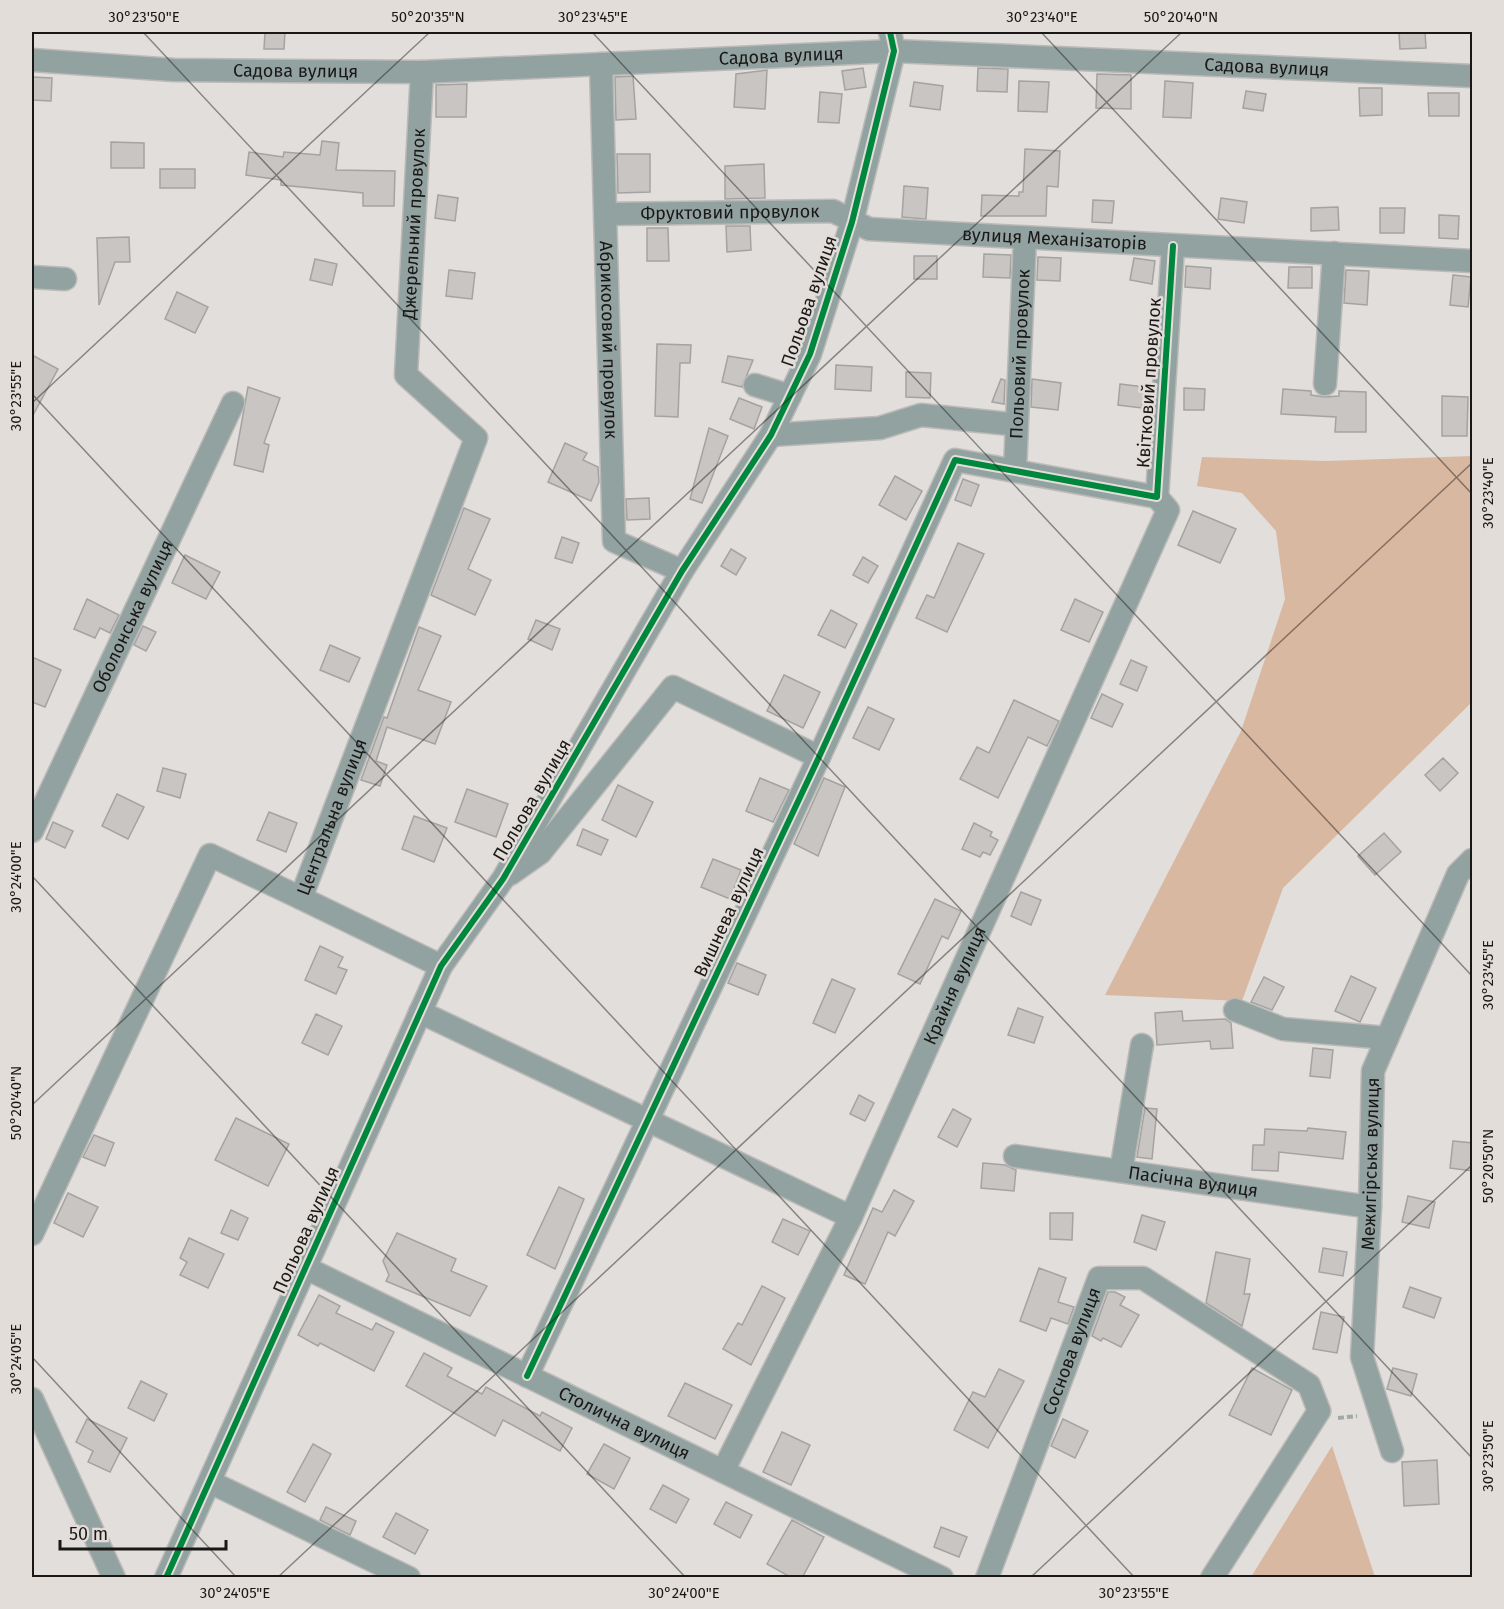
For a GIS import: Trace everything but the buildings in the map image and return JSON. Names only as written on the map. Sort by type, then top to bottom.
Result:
[{"type":"street","name":"Садова вулиця","points":[[32,60],[174,70],[422,72],[602,64],[892,41],[1473,76]]},
{"type":"street","name":"Польова вулиця","points":[[166,1578],[441,966],[504,879],[682,571],[771,435],[810,354],[852,222],[892,41]]},
{"type":"street","name":"Абрикосовий провулок","points":[[602,64],[614,541],[682,571]]},
{"type":"street","name":"Джерельний провулок","points":[[406,375],[422,72]]},
{"type":"street","name":"Фруктовий провулок","points":[[607,214],[833,211],[852,222]]},
{"type":"street","name":"вулиця Механізаторів","points":[[852,222],[869,229],[1473,261]]},
{"type":"street","name":"Польовий провулок","points":[[1015,470],[1025,238]]},
{"type":"street","name":"Квітковий провулок","points":[[955,460],[1156,497],[1173,246]]},
{"type":"street","points":[[1325,384],[1334,253]]},
{"type":"street","points":[[32,277],[64,279]]},
{"type":"street","name":"Центральна вулиця","points":[[32,1234],[210,855],[301,898],[476,438],[406,375]]},
{"type":"street","points":[[755,385],[790,396]]},
{"type":"street","name":"Оболонська вулиця","points":[[32,831],[233,403]]},
{"type":"street","points":[[771,435],[880,428],[921,415],[1010,424]]},
{"type":"street","name":"Вишнева вулиця","points":[[527,1376],[819,757],[955,460]]},
{"type":"street","name":"Крайня вулиця","points":[[723,1471],[851,1216],[1168,510],[1156,497]]},
{"type":"street","name":"Польова вулиця","points":[[504,879],[540,853],[673,687],[819,757]]},
{"type":"street","name":"Межигірська вулиця","points":[[1392,1451],[1362,1357],[1370,1207],[1373,1071],[1458,874],[1473,860]]},
{"type":"street","points":[[301,898],[441,966]]},
{"type":"street","points":[[1235,1011],[1283,1029],[1387,1038]]},
{"type":"street","points":[[420,1012],[851,1216]]},
{"type":"street","points":[[1122,1171],[1142,1045]]},
{"type":"street","name":"Пасічна вулиця","points":[[1015,1156],[1370,1207]]},
{"type":"street","name":"Столична вулиця","points":[[306,1268],[942,1578]]},
{"type":"street","name":"Соснова вулиця","points":[[987,1578],[1099,1278],[1143,1278],[1309,1385],[1328,1415],[1212,1578]]},
{"type":"street","points":[[32,1399],[114,1578]]},
{"type":"street","points":[[210,1482],[410,1578]]},
{"type":"shaded area","points":[[1472,456],[1472,702],[1283,888],[1242,1001],[1105,995],[1241,731],[1285,599],[1276,531],[1242,493],[1197,486],[1202,457],[1326,461]]},
{"type":"shaded area","points":[[1332,1446],[1375,1577],[1251,1577]]},
{"type":"cycle path","points":[[166,1578],[441,966],[503,879],[682,571],[771,435],[810,354],[852,222],[894,51],[890,32]]},
{"type":"cycle path","points":[[527,1376],[819,757],[955,460],[1157,497],[1173,246]]}]
